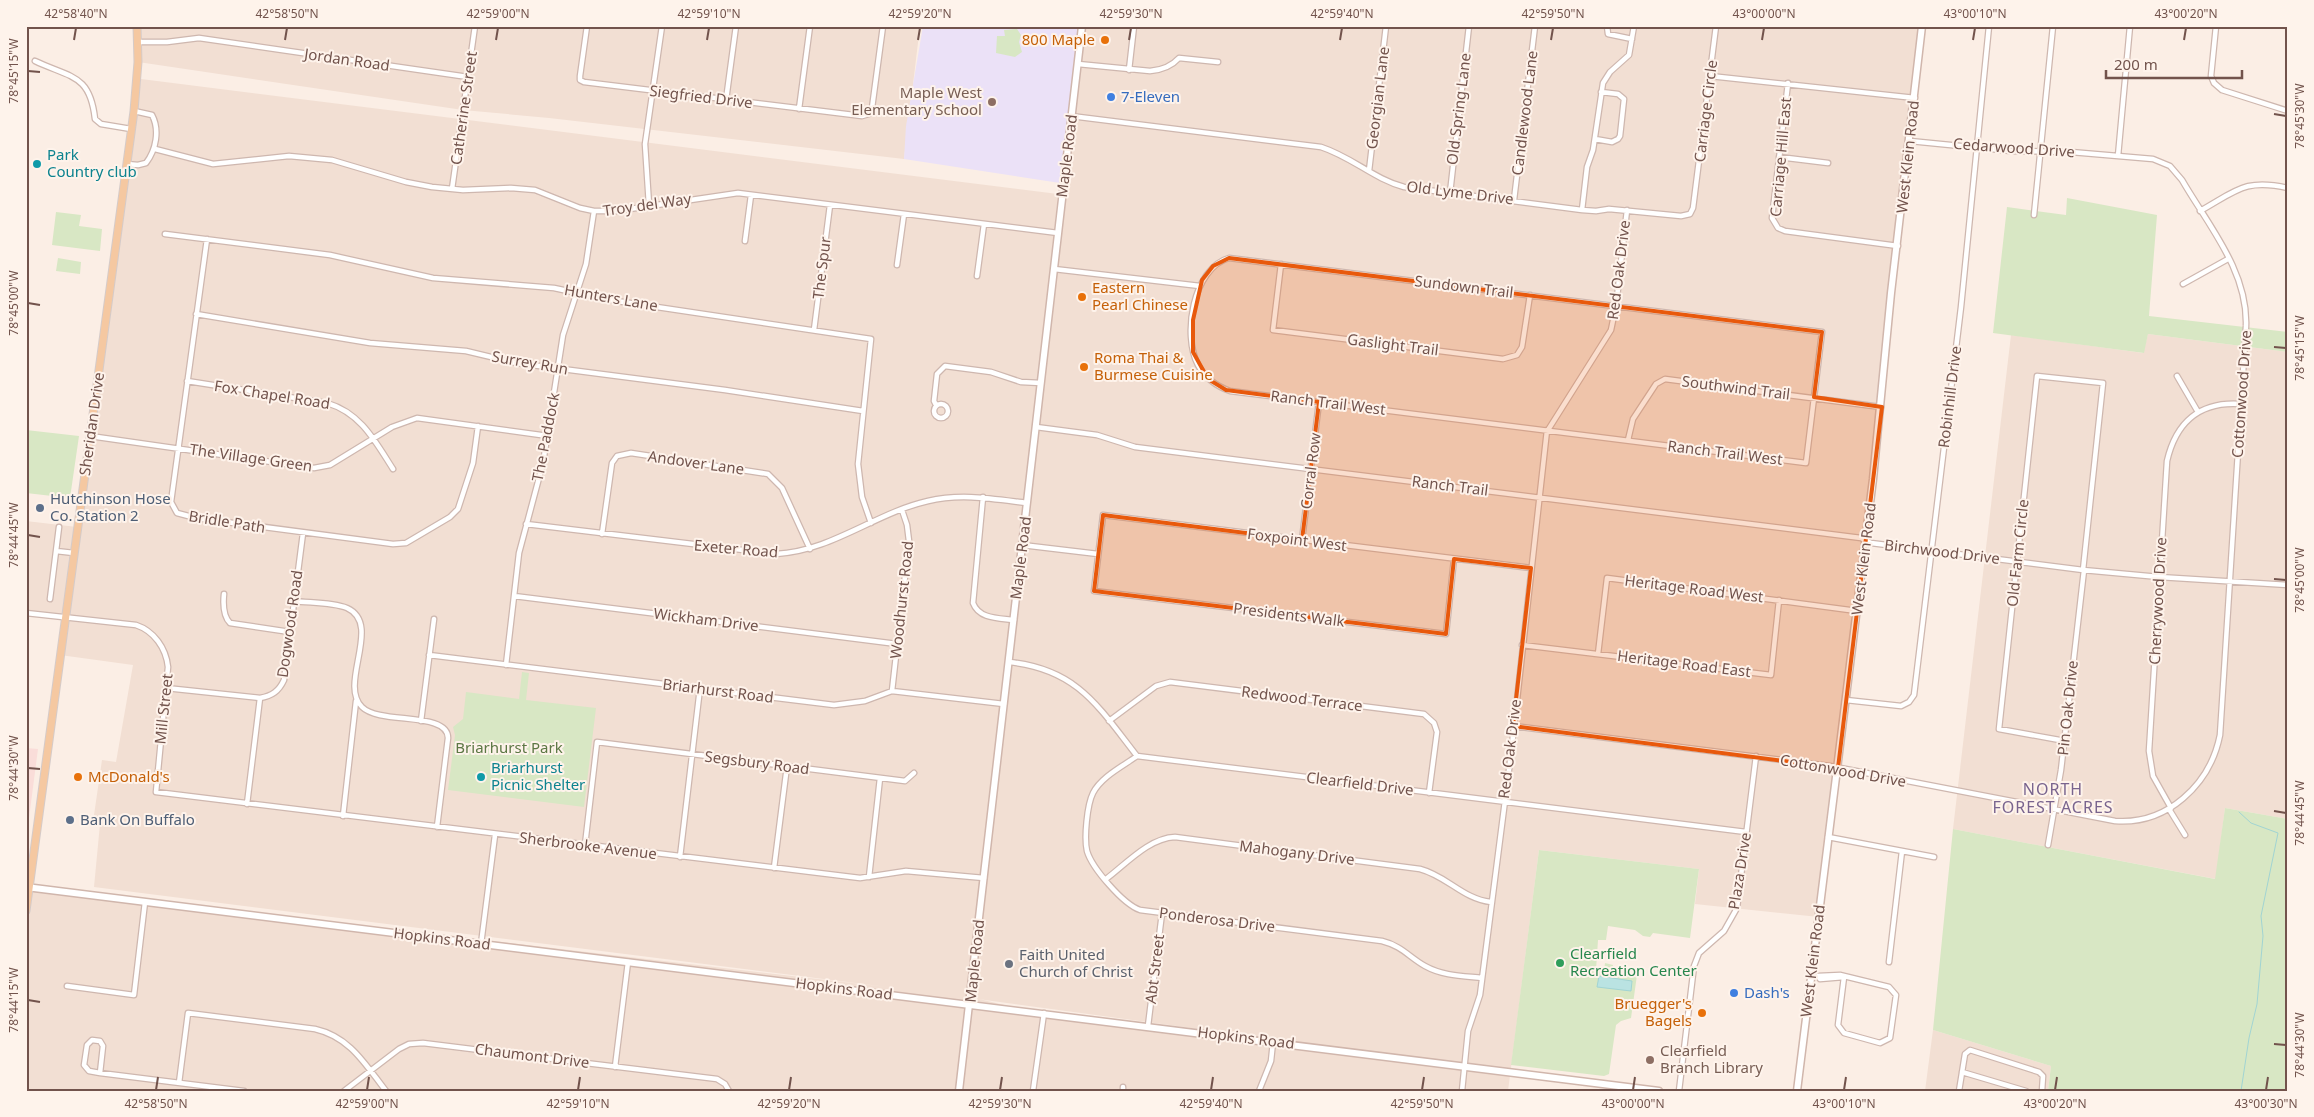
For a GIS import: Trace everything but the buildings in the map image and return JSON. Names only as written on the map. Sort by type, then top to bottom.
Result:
[{"type":"main road","name":"Sheridan Drive","points":[[26,911],[134,111],[138,42],[137,26]]},
{"type":"street","name":"Catherine Street","points":[[452,189],[475,26]]},
{"type":"street","name":"Siegfried Drive","points":[[587,26],[580,80],[862,116],[869,114],[872,108],[882,26]]},
{"type":"street","points":[[649,205],[645,144],[662,26]]},
{"type":"street","points":[[726,100],[736,26]]},
{"type":"street","points":[[799,109],[810,26]]},
{"type":"street","name":"Maple Road","points":[[959,1091],[971,1004],[1082,26]]},
{"type":"street","points":[[1129,70],[1134,26]]},
{"type":"street","name":"Georgian Lane","points":[[1369,171],[1386,26]]},
{"type":"street","name":"Old Spring Lane","points":[[1450,193],[1469,26]]},
{"type":"street","name":"Candlewood Lane","points":[[1514,200],[1535,26]]},
{"type":"street","points":[[1607,26],[1608,34],[1632,39]]},
{"type":"street","points":[[1582,210],[1587,168],[1595,139],[1606,76],[1629,55],[1634,26]]},
{"type":"street","name":"Carriage Circle","points":[[1695,196],[1716,26]]},
{"type":"street","name":"West Klein Road","points":[[1797,1091],[1815,976],[1828,837],[1882,407],[1891,293],[1898,246],[1922,26]]},
{"type":"street","name":"Robinhill Drive","points":[[1846,700],[1901,706],[1912,699],[1932,551],[1989,26]]},
{"type":"street","points":[[2034,214],[2053,26]]},
{"type":"street","points":[[2118,156],[2130,26]]},
{"type":"street","points":[[2216,26],[2212,76],[2217,86],[2222,90],[2288,111]]},
{"type":"street","name":"Jordan Road","points":[[138,42],[167,42],[198,38],[468,77]]},
{"type":"street","points":[[1078,64],[1129,70],[1162,70],[1179,58],[1218,62]]},
{"type":"street","points":[[35,61],[62,74],[76,78],[87,88],[93,101],[95,119],[101,124],[131,129]]},
{"type":"street","points":[[1710,76],[1915,98]]},
{"type":"street","name":"Carriage Hill East","points":[[1788,83],[1772,218],[1778,228],[1785,232],[1898,246]]},
{"type":"street","points":[[1595,139],[1612,142],[1620,136],[1624,100],[1618,94],[1602,92]]},
{"type":"street","points":[[126,164],[142,165],[154,149],[156,138],[154,120],[147,113],[134,111]]},
{"type":"street","name":"Old Lyme Drive","points":[[1071,116],[1320,147],[1351,159],[1369,171],[1395,184],[1582,210],[1627,210],[1681,216],[1692,211],[1695,196]]},
{"type":"street","name":"Cedarwood Drive","points":[[1910,141],[1977,148],[2118,156]]},
{"type":"street","name":"Troy del Way","points":[[154,149],[213,164],[289,156],[332,160],[406,182],[452,189],[524,189],[545,193],[594,212],[729,193],[1058,234]]},
{"type":"street","points":[[1779,156],[1828,163]]},
{"type":"street","name":"Cottonwood Drive","points":[[1514,726],[1838,768],[2055,810],[2123,821],[2153,816],[2170,808],[2188,795],[2202,779],[2212,762],[2218,744],[2246,310],[2239,279],[2182,180],[2170,166],[2153,159],[2118,156]]},
{"type":"street","points":[[2200,211],[2249,185],[2267,183],[2288,188]]},
{"type":"street","points":[[745,241],[751,195]]},
{"type":"street","name":"The Spur","points":[[814,330],[830,205]]},
{"type":"street","name":"Red Oak Drive","points":[[1462,1091],[1468,1031],[1477,1005],[1492,902],[1547,430],[1606,340],[1613,323],[1627,210]]},
{"type":"street","name":"The Paddock","points":[[506,665],[519,553],[548,436],[563,335],[586,264],[594,212]]},
{"type":"street","points":[[897,265],[904,214]]},
{"type":"street","points":[[977,276],[984,224]]},
{"type":"street","name":"Hunters Lane","points":[[166,234],[330,255],[433,278],[554,288],[610,300],[871,339],[858,475],[862,496],[871,523]]},
{"type":"street","name":"Bridle Path","points":[[207,239],[186,381],[171,502],[177,514],[302,533],[393,544],[406,543],[450,517],[458,509],[473,464],[478,426]]},
{"type":"street","name":"Sundown Trail","points":[[1200,286],[1209,269],[1218,262],[1229,258],[1822,332],[1814,397]]},
{"type":"street","points":[[2183,284],[2228,259]]},
{"type":"street","name":"Gaslight Trail","points":[[1281,264],[1273,330],[1411,348],[1503,359],[1513,357],[1522,347],[1530,295]]},
{"type":"street","points":[[1054,269],[1200,286]]},
{"type":"street","name":"Ranch Trail West","points":[[1200,286],[1192,320],[1192,344],[1196,360],[1208,379],[1230,391],[1806,463],[1814,397]]},
{"type":"street","name":"Surrey Run","points":[[196,314],[370,343],[466,351],[510,361],[863,411]]},
{"type":"street","points":[[936,405],[934,401],[937,374],[945,366],[991,372],[1021,382],[1041,383]]},
{"type":"street","name":"Old Farm Circle","points":[[2065,741],[1999,729],[2037,376],[2103,383]]},
{"type":"street","points":[[2177,376],[2198,412]]},
{"type":"street","name":"Southwind Trail","points":[[1628,440],[1633,419],[1656,384],[1661,380],[1671,379],[1882,407]]},
{"type":"street","name":"Fox Chapel Road","points":[[186,381],[335,405],[356,417],[374,438],[393,470]]},
{"type":"street","name":"Pin Oak Drive","points":[[2048,844],[2065,741],[2103,383]]},
{"type":"street","name":"Corral Row","points":[[1302,540],[1319,402]]},
{"type":"street","name":"Cherrywood Drive","points":[[2185,834],[2153,776],[2148,752],[2166,471],[2169,451],[2180,429],[2198,412],[2220,404],[2241,404]]},
{"type":"street","name":"The Village Green","points":[[90,436],[320,468],[330,465],[402,422],[417,418],[548,436]]},
{"type":"street","name":"Ranch Trail","points":[[1036,427],[1097,435],[1135,447],[1861,538],[1866,541]]},
{"type":"street","name":"Andover Lane","points":[[602,534],[610,470],[618,456],[631,453],[768,474],[782,488],[810,549]]},
{"type":"street","name":"Exeter Road","points":[[526,524],[766,554],[787,554],[810,549],[902,510],[936,499],[963,496],[1027,503]]},
{"type":"street","points":[[983,498],[973,603],[977,610],[984,615],[1014,620]]},
{"type":"street","name":"Woodhurst Road","points":[[892,691],[909,541],[907,525],[902,510]]},
{"type":"street","name":"Foxpoint West","points":[[1098,554],[1102,515],[1531,568]]},
{"type":"street","points":[[50,599],[59,527]]},
{"type":"street","name":"Dogwood Road","points":[[260,698],[270,696],[282,685],[302,533]]},
{"type":"street","name":"Birchwood Drive","points":[[1866,541],[2083,570],[2288,585]]},
{"type":"street","points":[[1022,545],[1098,554]]},
{"type":"street","points":[[56,551],[74,553]]},
{"type":"street","name":"Presidents Walk","points":[[1098,554],[1094,592],[1446,634],[1454,559]]},
{"type":"street","name":"Heritage Road West","points":[[1598,654],[1607,578],[1857,611]]},
{"type":"street","points":[[224,594],[223,604],[226,618],[230,623],[290,632]]},
{"type":"street","name":"Wickham Drive","points":[[514,596],[897,644]]},
{"type":"street","name":"Heritage Road East","points":[[1522,645],[1771,675],[1780,600]]},
{"type":"street","points":[[294,601],[344,607],[357,616],[361,632],[354,690],[356,700],[342,816]]},
{"type":"street","name":"Mill Street","points":[[26,613],[136,625],[147,630],[158,641],[165,654],[168,667],[156,792],[191,796]]},
{"type":"street","points":[[421,721],[434,619]]},
{"type":"street","name":"Briarhurst Road","points":[[429,656],[843,706],[865,702],[892,691],[1004,704]]},
{"type":"street","points":[[1009,662],[1043,668],[1065,679],[1087,695],[1137,756]]},
{"type":"street","name":"Redwood Terrace","points":[[1109,721],[1156,686],[1170,682],[1424,714],[1434,723],[1437,732],[1429,792]]},
{"type":"street","points":[[166,688],[260,698],[247,804]]},
{"type":"street","points":[[680,857],[700,688]]},
{"type":"street","points":[[356,700],[363,708],[373,714],[442,725],[448,734],[438,827]]},
{"type":"street","name":"Segsbury Road","points":[[585,845],[598,742],[905,781],[914,773]]},
{"type":"street","name":"Clearfield Drive","points":[[1137,756],[1746,832]]},
{"type":"street","name":"Ponderosa Drive","points":[[1137,756],[1100,783],[1089,803],[1086,848],[1090,859],[1123,900],[1132,907],[1162,913],[1382,941],[1405,950],[1425,966],[1437,971],[1482,978]]},
{"type":"street","name":"Plaza Drive","points":[[1679,1091],[1694,966],[1699,953],[1724,931],[1737,908],[1756,756]]},
{"type":"street","points":[[774,868],[787,766]]},
{"type":"street","points":[[869,877],[880,778]]},
{"type":"street","name":"Sherbrooke Avenue","points":[[191,796],[860,878],[906,871],[984,878]]},
{"type":"street","points":[[481,944],[495,834]]},
{"type":"street","name":"Mahogany Drive","points":[[1106,879],[1154,843],[1175,837],[1420,869],[1434,874],[1469,896],[1492,902]]},
{"type":"street","points":[[1828,837],[1934,857]]},
{"type":"street","points":[[1889,962],[1902,851]]},
{"type":"street","name":"Hopkins Road","points":[[28,887],[1658,1091]]},
{"type":"street","points":[[67,986],[134,995],[145,902]]},
{"type":"street","name":"Abt Street","points":[[1148,1026],[1162,913]]},
{"type":"street","points":[[615,1067],[628,962]]},
{"type":"street","points":[[1815,976],[1840,975],[1889,987],[1896,995],[1890,1038],[1880,1042],[1844,1033],[1838,1025],[1844,977]]},
{"type":"street","points":[[179,1083],[188,1013],[323,1031],[338,1037],[349,1045],[386,1091]]},
{"type":"street","points":[[1033,1091],[1044,1014]]},
{"type":"street","points":[[100,1073],[103,1046],[100,1041],[92,1040],[87,1045],[84,1065],[89,1071],[100,1073],[244,1091]]},
{"type":"street","points":[[1259,1091],[1271,1061],[1273,1042]]},
{"type":"street","name":"Chaumont Drive","points":[[344,1091],[404,1046],[423,1043],[717,1079],[725,1084],[729,1091]]},
{"type":"street","points":[[1959,1091],[1965,1054],[1970,1050],[2039,1072],[2043,1076],[2042,1091]]},
{"type":"street","points":[[1962,1072],[2026,1091]]},
{"type":"highlighted area","points":[[1229,258],[1822,332],[1814,397],[1882,407],[1838,768],[1513,726],[1531,568],[1454,559],[1446,634],[1094,591],[1103,515],[1302,540],[1319,402],[1226,390],[1208,379],[1193,352],[1193,320],[1202,280],[1213,266]]},
{"type":"shaded area","points":[[137,26],[920,26],[904,159],[549,118],[463,110],[138,62]]},
{"type":"shaded area","name":"Maple West Elementary School","points":[[923,26],[1082,26],[1060,183],[904,159],[906,126]]},
{"type":"shaded area","points":[[1085,26],[1921,26],[1819,917],[1695,904],[1699,869],[1539,850],[1508,1091],[962,1091],[969,1027],[960,1091],[26,1091],[26,915],[29,887],[887,987],[94,887],[100,824],[93,822],[102,760],[116,762],[133,665],[60,655],[65,617],[26,613],[26,521],[77,527],[123,187],[141,79],[1058,194],[994,791]],"holes":[[[979,999],[1450,1063],[1034,1012]]]},
{"type":"shaded area","points":[[2148,334],[2288,352],[2288,819],[2225,808],[2216,879],[1953,829],[2011,335],[2143,353]]},
{"type":"shaded area","points":[[26,748],[38,749],[26,841]]},
{"type":"shaded area","points":[[1933,1030],[2051,1066],[2048,1091],[1925,1091]]},
{"type":"green space","points":[[1017,29],[1021,35],[1019,42],[1022,52],[1015,57],[996,53],[997,36],[1005,36],[1004,30]]},
{"type":"green space","points":[[2067,198],[2157,215],[2149,316],[2288,332],[2288,352],[2148,334],[2144,353],[1993,333],[2007,207],[2066,215]]},
{"type":"green space","points":[[56,212],[81,215],[79,226],[102,229],[100,251],[52,245]]},
{"type":"green space","points":[[58,258],[81,262],[80,274],[56,271]]},
{"type":"green space","points":[[26,430],[79,436],[70,498],[26,493]]},
{"type":"green space","name":"Briarhurst Park","points":[[522,672],[529,673],[526,700],[596,708],[584,807],[448,790],[455,735],[453,727],[463,719],[466,692],[519,699]]},
{"type":"green space","points":[[2225,808],[2288,819],[2288,1091],[2048,1091],[2051,1066],[1933,1030],[1953,829],[2215,879]]},
{"type":"green space","name":"Clearfield Recreation Center","points":[[1539,850],[1699,869],[1690,938],[1653,933],[1650,937],[1643,936],[1635,930],[1608,926],[1606,940],[1598,940],[1596,970],[1604,971],[1605,963],[1613,965],[1612,972],[1637,975],[1631,1018],[1621,1021],[1616,1025],[1609,1074],[1604,1076],[1511,1065]]},
{"type":"water","points":[[1599,976],[1632,981],[1631,991],[1597,987]]},
{"type":"waterway","points":[[2239,812],[2251,823],[2278,833],[2261,916],[2263,936],[2257,1004],[2249,1038],[2241,1091]]},
{"type":"place","name":"800 Maple","points":[[1105,40]]},
{"type":"place","name":"7-Eleven","points":[[1111,97]]},
{"type":"place","name":"Maple West Elementary School","points":[[992,102]]},
{"type":"place","name":"Park Country club","points":[[37,164]]},
{"type":"place","name":"Eastern Pearl Chinese","points":[[1082,297]]},
{"type":"place","name":"Roma Thai & Burmese Cuisine","points":[[1084,367]]},
{"type":"place","name":"Hutchinson Hose Co. Station 2","points":[[40,508]]},
{"type":"place","name":"McDonald's","points":[[78,777]]},
{"type":"place","name":"Briarhurst Picnic Shelter","points":[[481,777]]},
{"type":"place","name":"Bank On Buffalo","points":[[70,820]]},
{"type":"place","name":"Clearfield Recreation Center","points":[[1560,963]]},
{"type":"place","name":"Faith United Church of Christ","points":[[1009,964]]},
{"type":"place","name":"Dash's","points":[[1734,993]]},
{"type":"place","name":"Bruegger's Bagels","points":[[1702,1013]]},
{"type":"place","name":"Clearfield Branch Library","points":[[1650,1060]]},
{"type":"district","name":"NORTH FOREST ACRES","points":[[2053,798]]}]
